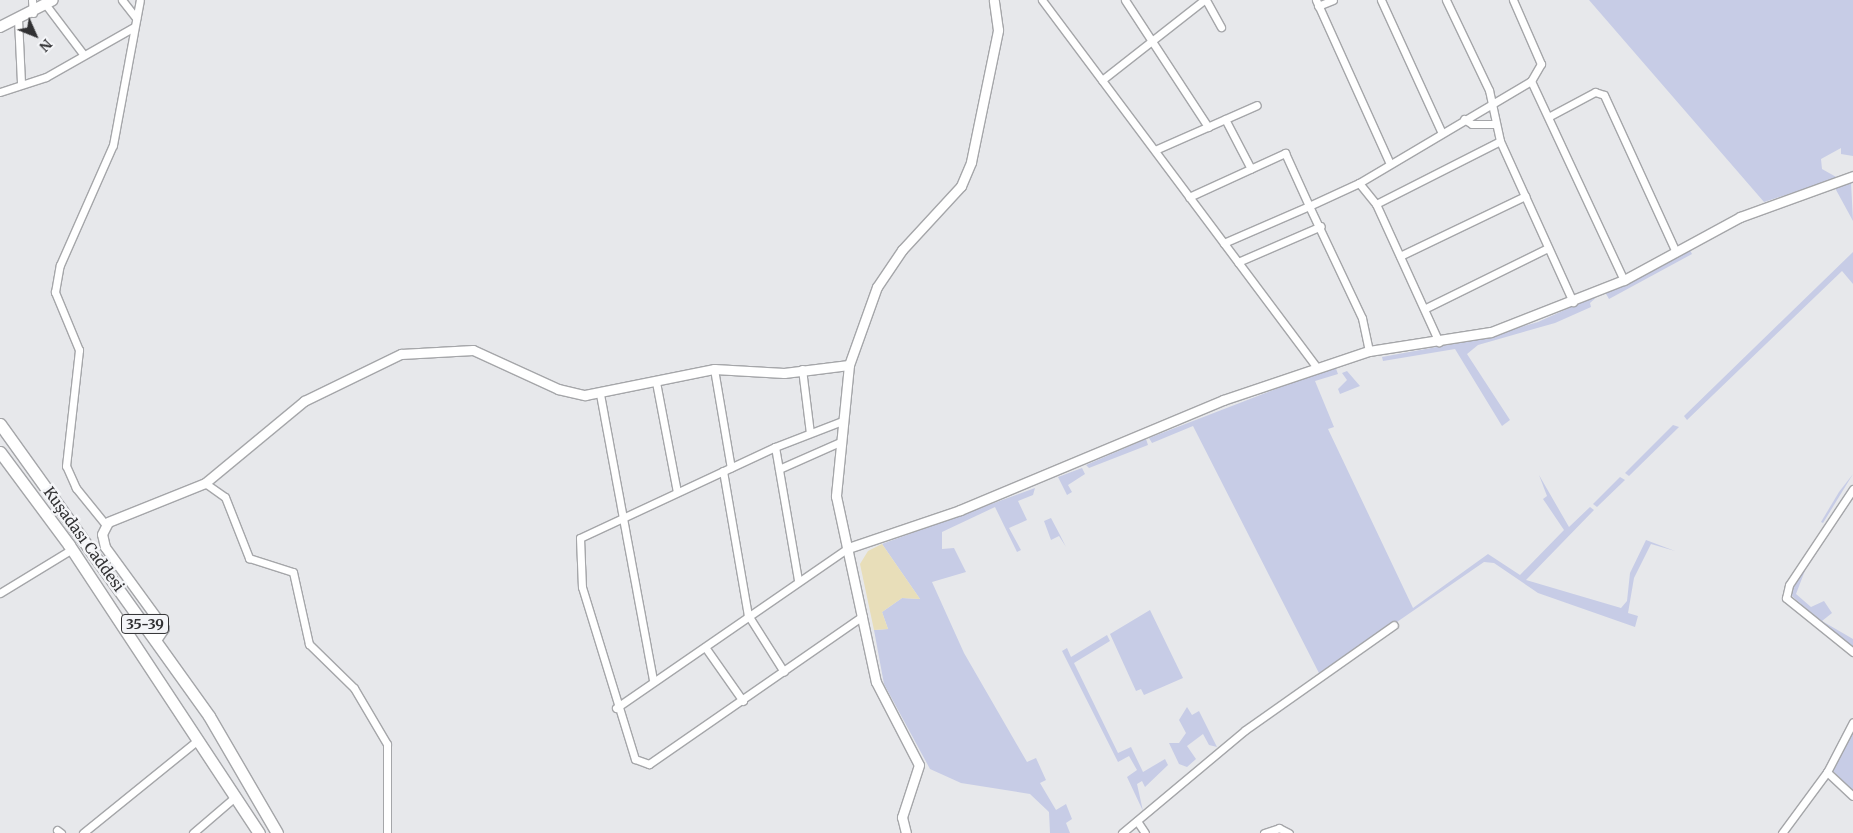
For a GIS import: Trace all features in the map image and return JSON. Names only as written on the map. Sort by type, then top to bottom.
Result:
[{"type":"main road","points":[[0,27],[33,13],[49,2]]},
{"type":"main road","name":"Kuşadası Caddesi","points":[[0,424],[209,716],[277,833]]},
{"type":"main road","name":"Kuşadası Caddesi","points":[[0,452],[72,549],[199,739],[259,833]]},
{"type":"street","points":[[32,0],[33,13]]},
{"type":"street","points":[[122,0],[136,18]]},
{"type":"street","points":[[140,0],[113,145],[60,265],[55,292],[80,350],[66,466],[76,488],[106,525],[105,546],[164,628],[156,640]]},
{"type":"street","points":[[906,833],[902,817],[919,765],[876,682],[836,496],[842,421],[849,365],[877,287],[902,250],[961,186],[971,162],[998,30],[994,0]]},
{"type":"street","points":[[1042,0],[1317,368]]},
{"type":"street","points":[[1125,0],[1208,126]]},
{"type":"street","points":[[1102,80],[1205,0],[1221,27]]},
{"type":"street","points":[[1333,0],[1317,3],[1389,162]]},
{"type":"street","points":[[1381,0],[1442,131]]},
{"type":"street","points":[[1446,0],[1488,90],[1489,107],[1500,142],[1573,302]]},
{"type":"street","points":[[1224,243],[1359,183],[1389,162],[1442,131],[1489,107],[1531,81],[1541,64],[1513,0]]},
{"type":"street","points":[[49,2],[83,54]]},
{"type":"street","points":[[18,19],[22,84]]},
{"type":"street","points":[[0,92],[46,77],[83,54],[134,27]]},
{"type":"street","points":[[1531,81],[1550,116],[1624,280]]},
{"type":"street","points":[[1550,116],[1595,92],[1604,95],[1676,252]]},
{"type":"street","points":[[1155,150],[1257,105]]},
{"type":"street","points":[[1225,119],[1251,169]]},
{"type":"street","points":[[1464,119],[1472,124],[1494,124]]},
{"type":"street","points":[[1376,204],[1500,142]]},
{"type":"street","points":[[1189,197],[1285,154],[1309,206],[1321,226],[1362,318],[1368,351]]},
{"type":"street","points":[[616,708],[653,679],[705,647],[798,580],[848,548],[960,510],[1223,400],[1317,368],[1368,351],[1440,342],[1491,332],[1573,302],[1624,280],[1740,217],[1852,178]]},
{"type":"street","points":[[1359,183],[1376,204],[1426,308],[1440,342]]},
{"type":"street","points":[[1400,256],[1524,196]]},
{"type":"street","points":[[1238,262],[1321,226]]},
{"type":"street","points":[[1426,308],[1548,248]]},
{"type":"street","points":[[106,525],[205,483],[304,401],[401,354],[473,350],[558,389],[600,394],[714,369],[784,373],[802,369],[849,365]]},
{"type":"street","points":[[714,369],[731,468]]},
{"type":"street","points":[[802,369],[810,433]]},
{"type":"street","points":[[656,382],[677,492]]},
{"type":"street","points":[[600,394],[653,679]]},
{"type":"street","points":[[842,421],[775,447],[623,516],[580,538],[579,566],[616,708],[635,759],[644,766],[784,672],[863,616]]},
{"type":"street","points":[[779,470],[840,442]]},
{"type":"street","points":[[775,447],[798,580]]},
{"type":"street","points":[[723,472],[748,615],[784,672]]},
{"type":"street","points":[[205,483],[225,497],[248,558],[293,572],[309,644],[354,688],[387,744],[387,833]]},
{"type":"street","points":[[1853,489],[1789,585],[1786,598],[1853,652]]},
{"type":"street","points":[[0,593],[72,549]]},
{"type":"street","points":[[1122,833],[1245,730],[1394,625]]},
{"type":"street","points":[[705,647],[743,700]]},
{"type":"street","points":[[1782,833],[1827,772],[1853,722]]},
{"type":"street","points":[[83,833],[199,739]]},
{"type":"street","points":[[1827,772],[1853,796]]},
{"type":"street","points":[[194,833],[236,796]]},
{"type":"street","points":[[1137,821],[1145,833]]},
{"type":"street","points":[[1264,833],[1279,828],[1290,833]]},
{"type":"shaded area","points":[[1589,0],[1853,0],[1853,156],[1841,154],[1841,148],[1821,159],[1822,169],[1838,178],[1764,202]]},
{"type":"shaded area","points":[[1851,182],[1853,221],[1835,188],[1727,228],[1741,219]]},
{"type":"shaded area","points":[[1689,248],[1692,254],[1609,299],[1605,292]]},
{"type":"shaded area","points":[[1853,252],[1853,284],[1842,271],[1687,420],[1684,416]]},
{"type":"shaded area","points":[[1600,294],[1590,303],[1591,307],[1555,323],[1478,345],[1467,354],[1510,420],[1502,426],[1455,349],[1383,361],[1382,357],[1475,340],[1538,322]]},
{"type":"shaded area","points":[[1335,366],[1338,374],[1315,381],[1334,427],[1328,429],[1413,608],[1488,554],[1520,575],[1564,530],[1543,499],[1547,496],[1539,475],[1569,527],[1590,507],[1594,510],[1526,580],[1621,608],[1627,601],[1630,573],[1646,540],[1675,551],[1651,544],[1634,578],[1628,613],[1638,616],[1635,627],[1538,593],[1494,563],[1484,562],[1320,675],[1193,426],[1152,443],[1149,438]]},
{"type":"shaded area","points":[[1347,371],[1360,386],[1340,394],[1338,389],[1347,380],[1342,373]]},
{"type":"shaded area","points":[[1673,425],[1679,427],[1629,476],[1625,473]]},
{"type":"shaded area","points":[[1146,439],[1148,445],[1089,468],[1086,465]]},
{"type":"shaded area","points":[[1082,468],[1085,474],[1068,485],[1072,492],[1067,495],[1058,477]]},
{"type":"shaded area","points":[[1853,474],[1823,523],[1821,522],[1839,492]]},
{"type":"shaded area","points":[[1620,477],[1625,480],[1597,507],[1593,504]]},
{"type":"shaded area","points":[[1035,488],[1033,495],[1018,501],[1027,520],[1009,528],[1021,550],[1017,552],[995,507],[942,532],[942,549],[954,548],[966,572],[932,582],[964,653],[1027,762],[1036,758],[1046,780],[1040,783],[1056,810],[1066,804],[1072,819],[1066,823],[1070,833],[1050,833],[1049,812],[1030,794],[961,783],[930,769],[884,684],[874,630],[888,629],[882,612],[902,598],[920,599],[882,544]]},
{"type":"shaded area","points":[[1051,518],[1066,547],[1059,536],[1051,540],[1044,521]]},
{"type":"shaded area","points":[[1809,560],[1796,594],[1811,607],[1824,601],[1832,613],[1822,621],[1853,639],[1853,649],[1792,596],[1793,583]]},
{"type":"shaded area","points":[[1150,610],[1183,678],[1144,695],[1141,689],[1136,691],[1110,634]]},
{"type":"shaded area","points":[[1107,635],[1110,641],[1074,663],[1118,753],[1131,747],[1143,772],[1165,759],[1168,765],[1145,787],[1142,781],[1137,784],[1143,811],[1127,777],[1137,770],[1129,756],[1118,762],[1062,651],[1067,648],[1071,657]]},
{"type":"shaded area","points":[[1187,707],[1192,715],[1199,711],[1217,747],[1209,745],[1203,734],[1187,746],[1196,759],[1187,767],[1179,764],[1169,743],[1179,743],[1186,733],[1179,720]]},
{"type":"shaded area","points":[[1853,726],[1853,791],[1832,770]]},
{"type":"sand","points":[[882,544],[920,599],[902,598],[882,612],[888,629],[874,630],[860,564],[868,551]]}]
